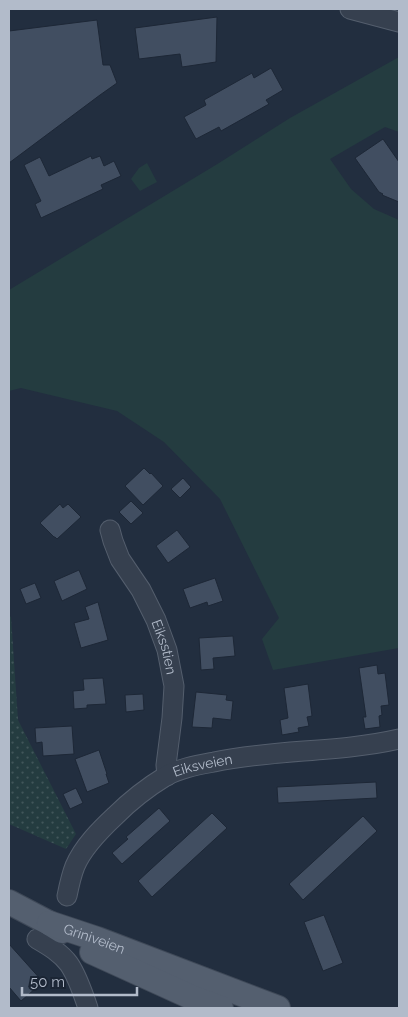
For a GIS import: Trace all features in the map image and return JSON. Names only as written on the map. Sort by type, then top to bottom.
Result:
[{"type":"main road","name":"Griniveien","points":[[9,902],[43,931],[97,939],[192,995],[221,1008]]},
{"type":"main road","name":"Griniveien","points":[[192,995],[278,1008]]},
{"type":"street","points":[[350,9],[399,22]]},
{"type":"street","name":"Eiksstien","points":[[110,530],[120,559],[141,590],[156,620],[167,650],[174,686],[166,765],[167,776]]},
{"type":"street","name":"Eiksveien","points":[[67,896],[74,868],[91,841],[130,801],[167,776],[192,766],[254,755],[324,750],[399,740]]},
{"type":"street","points":[[43,931],[54,950],[69,964],[88,1008]]},
{"type":"green space","points":[[399,57],[399,132],[385,127],[330,159],[351,189],[374,209],[399,220],[399,648],[273,670],[262,639],[279,618],[220,499],[164,442],[117,411],[21,388],[9,391],[9,290],[290,118]]},
{"type":"green space","points":[[147,163],[157,182],[140,191],[131,179],[139,168]]},
{"type":"green space","points":[[9,616],[11,617],[18,720],[76,834],[66,849],[9,824]]},
{"type":"building","points":[[217,17],[216,62],[182,67],[180,54],[139,59],[135,28]]},
{"type":"building","points":[[97,20],[103,65],[110,65],[117,83],[9,163],[9,31]]},
{"type":"building","points":[[271,68],[283,90],[266,100],[269,104],[221,131],[219,127],[196,139],[184,117],[206,105],[204,100],[252,73],[254,78]]},
{"type":"building","points":[[383,139],[399,162],[399,202],[379,192],[355,158]]},
{"type":"building","points":[[91,156],[92,159],[100,156],[104,166],[114,161],[121,176],[101,185],[103,189],[41,218],[35,204],[41,201],[24,165],[40,157],[49,176]]},
{"type":"building","points":[[144,468],[163,486],[143,505],[125,486]]},
{"type":"building","points":[[183,478],[191,487],[180,498],[171,489]]},
{"type":"building","points":[[131,501],[143,513],[131,524],[119,512]]},
{"type":"building","points":[[60,504],[63,508],[68,504],[81,517],[57,539],[40,523]]},
{"type":"building","points":[[177,530],[190,547],[168,563],[156,546]]},
{"type":"building","points":[[79,570],[87,589],[62,601],[54,581]]},
{"type":"building","points":[[215,578],[223,601],[208,606],[207,602],[190,608],[183,589]]},
{"type":"building","points":[[35,583],[41,598],[26,604],[20,589]]},
{"type":"building","points":[[98,602],[108,640],[81,648],[74,623],[89,619],[85,607]]},
{"type":"building","points":[[233,636],[235,656],[213,658],[214,669],[201,670],[199,638]]},
{"type":"building","points":[[377,665],[378,674],[385,673],[389,705],[381,706],[382,715],[379,716],[380,727],[365,729],[363,717],[366,717],[359,668]]},
{"type":"building","points":[[103,678],[106,704],[87,705],[87,708],[74,709],[73,691],[84,690],[83,679]]},
{"type":"building","points":[[308,684],[312,716],[307,717],[309,726],[298,728],[299,732],[282,735],[280,720],[288,718],[284,688]]},
{"type":"building","points":[[196,692],[227,695],[226,700],[233,701],[231,720],[213,718],[212,728],[192,727]]},
{"type":"building","points":[[143,694],[144,710],[126,712],[125,695]]},
{"type":"building","points":[[72,726],[74,754],[43,756],[42,742],[36,743],[35,728]]},
{"type":"building","points":[[99,750],[109,783],[87,792],[75,759]]},
{"type":"building","points":[[376,782],[377,798],[278,803],[277,787]]},
{"type":"building","points":[[76,788],[83,803],[70,809],[63,794]]},
{"type":"building","points":[[159,808],[170,821],[122,864],[112,853],[128,839],[126,837]]},
{"type":"building","points":[[212,813],[227,828],[152,897],[138,881]]},
{"type":"building","points":[[363,816],[377,831],[303,900],[289,884]]},
{"type":"building","points":[[324,915],[343,963],[323,971],[304,922]]},
{"type":"building","points":[[9,944],[43,982],[21,1001],[9,987]]}]
